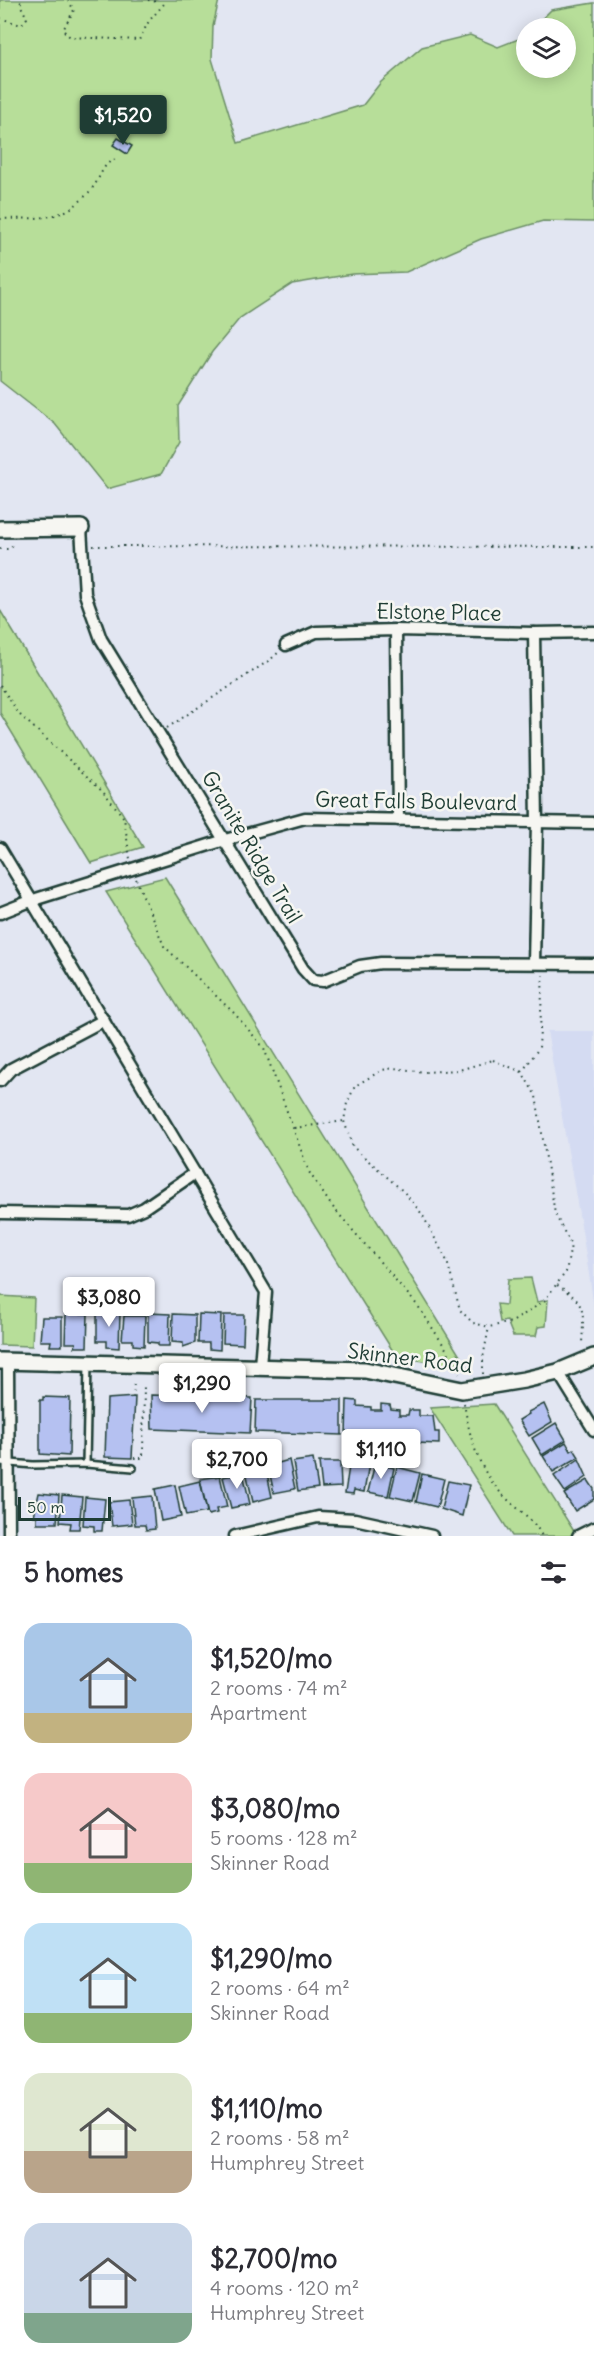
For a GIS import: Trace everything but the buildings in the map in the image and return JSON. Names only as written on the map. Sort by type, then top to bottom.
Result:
[{"type":"street","points":[[0,529],[81,528]]},
{"type":"street","name":"Granite Ridge Trail","points":[[81,528],[85,594],[101,639],[303,969],[313,980],[323,981],[360,966],[381,963],[594,964]]},
{"type":"street","points":[[396,630],[398,820]]},
{"type":"street","name":"Elstone Place","points":[[286,645],[316,632],[396,630],[594,632]]},
{"type":"street","points":[[534,633],[539,963]]},
{"type":"street","name":"Great Falls Boulevard","points":[[0,913],[33,900],[225,840],[305,818],[594,823]]},
{"type":"street","points":[[0,848],[266,1292],[261,1366]]},
{"type":"street","points":[[0,1081],[11,1069],[104,1020]]},
{"type":"street","points":[[0,1213],[128,1215],[144,1208],[195,1173]]},
{"type":"street","name":"Skinner Road","points":[[4,1361],[365,1370],[462,1390],[483,1388],[558,1372],[594,1357]]},
{"type":"street","points":[[4,1361],[4,1463],[9,1536]]},
{"type":"street","points":[[558,1372],[594,1430]]},
{"type":"street","points":[[235,1536],[318,1517],[355,1519],[432,1536]]},
{"type":"street","points":[[578,1536],[594,1528]]},
{"type":"lane","points":[[86,1464],[88,1362]]},
{"type":"lane","points":[[4,1463],[86,1464],[133,1468]]},
{"type":"path","points":[[0,18],[21,25],[27,18],[20,4],[22,0]]},
{"type":"path","points":[[68,0],[74,9],[63,30],[70,37],[139,40],[148,21],[164,4],[163,0]]},
{"type":"path","points":[[148,0],[157,2],[159,0]]},
{"type":"path","points":[[0,219],[58,214],[73,207],[94,186],[108,163],[113,159],[118,159]]},
{"type":"path","points":[[92,546],[594,547]]},
{"type":"path","points":[[160,733],[270,660],[286,645]]},
{"type":"path","points":[[0,685],[19,714],[104,791],[124,818],[132,869],[164,946],[235,1014],[264,1048],[309,1172],[331,1205],[418,1306],[456,1364],[468,1428],[485,1474],[508,1500],[530,1518],[542,1536]]},
{"type":"path","points":[[522,1072],[539,1047],[539,963]]},
{"type":"path","points":[[493,1060],[522,1072],[536,1096],[555,1214],[571,1245],[566,1272],[543,1302],[512,1322],[489,1327],[472,1323],[460,1310],[447,1261],[422,1215],[404,1192],[353,1147],[344,1121],[346,1103],[355,1086],[382,1070],[394,1068],[425,1072],[459,1070],[493,1060]]},
{"type":"path","points":[[293,1128],[344,1121]]},
{"type":"path","points":[[557,1285],[576,1297],[584,1314],[582,1343]]},
{"type":"path","points":[[483,1388],[483,1358],[489,1327]]},
{"type":"path","points":[[133,1398],[134,1382]]},
{"type":"path","points":[[142,1458],[144,1383]]},
{"type":"shaded area","points":[[547,1031],[594,1031],[594,1306],[583,1237]]},
{"type":"green space","points":[[0,0],[219,0],[213,26],[212,59],[238,143],[363,105],[381,82],[422,47],[470,35],[498,47],[516,40],[516,78],[576,78],[576,18],[543,18],[551,10],[594,3],[594,222],[543,221],[481,239],[406,272],[352,274],[292,284],[240,318],[212,352],[178,406],[179,442],[161,474],[107,489],[55,424],[0,381]]},
{"type":"green space","points":[[0,610],[143,847],[91,863],[0,713]]},
{"type":"green space","points":[[165,877],[468,1369],[396,1356],[106,892]]},
{"type":"green space","points":[[531,1278],[537,1302],[548,1300],[546,1326],[538,1327],[536,1336],[513,1336],[507,1321],[500,1322],[497,1304],[506,1305],[508,1279]]},
{"type":"green space","points":[[0,1296],[34,1298],[32,1346],[0,1345]]},
{"type":"green space","points":[[494,1404],[577,1536],[512,1536],[430,1408]]}]
